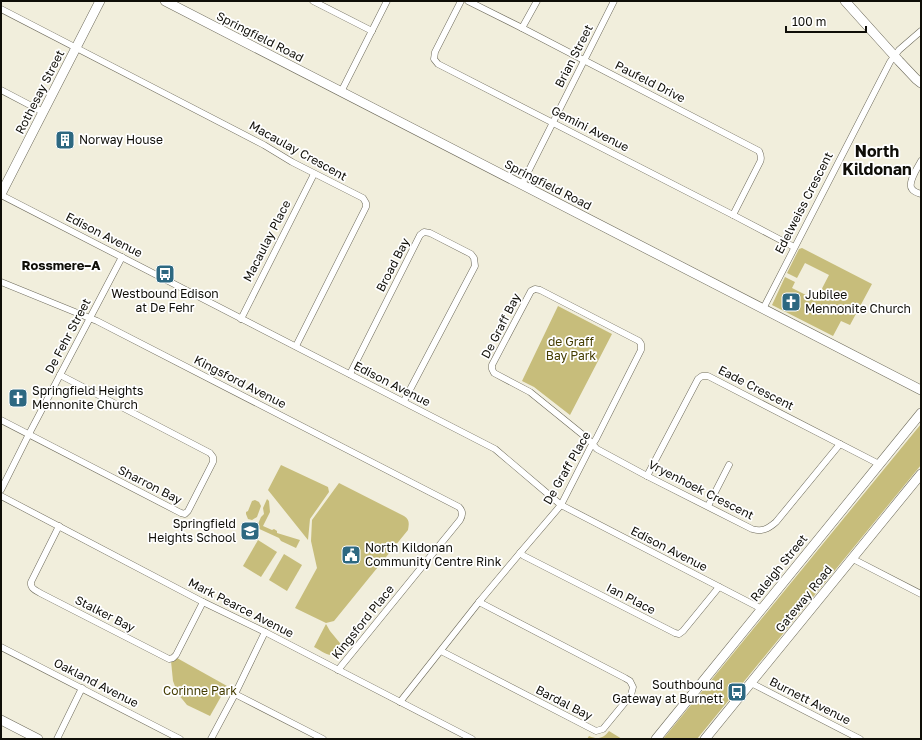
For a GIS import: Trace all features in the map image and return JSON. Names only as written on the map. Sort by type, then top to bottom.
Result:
[{"type":"street","name":"Rothesay Street","points":[[1,194],[100,1]]},
{"type":"street","name":"Springfield Road","points":[[165,1],[921,390]]},
{"type":"street","points":[[313,1],[372,31]]},
{"type":"street","points":[[341,92],[387,1]]},
{"type":"street","name":"Gemini Avenue","points":[[461,1],[435,52],[434,59],[438,64],[794,247]]},
{"type":"street","name":"Paufeld Drive","points":[[468,1],[759,151],[761,154],[760,162],[733,215]]},
{"type":"street","points":[[522,28],[537,1]]},
{"type":"street","name":"Brian Street","points":[[522,185],[614,1]]},
{"type":"street","points":[[845,1],[894,56],[921,83]]},
{"type":"street","name":"Macaulay Crescent","points":[[1,9],[264,145],[314,174],[363,198],[366,202],[366,207],[296,346]]},
{"type":"street","name":"Edelweiss Crescent","points":[[763,309],[890,62],[899,50],[921,31]]},
{"type":"street","points":[[1,90],[43,112]]},
{"type":"street","points":[[921,161],[911,180],[910,186],[913,190],[921,194]]},
{"type":"street","name":"Macaulay Place","points":[[241,319],[314,174]]},
{"type":"street","name":"Edison Avenue","points":[[1,194],[495,449],[561,505],[762,609]]},
{"type":"street","name":"Broad Bay","points":[[350,374],[420,235],[424,232],[430,233],[471,254],[474,258],[475,266],[404,401]]},
{"type":"street","name":"De Fehr Street","points":[[1,490],[122,257]]},
{"type":"street","name":"Kingsford Avenue","points":[[1,282],[90,318],[457,506],[462,512]]},
{"type":"street","name":"De Graff Bay","points":[[593,444],[530,392],[494,373],[492,365],[531,291],[535,289],[540,290],[639,341],[641,344]]},
{"type":"street","name":"De Graff Place","points":[[400,702],[479,602],[561,505],[641,350],[641,344]]},
{"type":"street","name":"Sharron Bay","points":[[1,420],[180,513],[185,514],[188,511],[213,462],[213,456],[210,453],[60,375]]},
{"type":"street","name":"Eade Crescent","points":[[647,476],[698,379],[702,376],[708,376],[879,464]]},
{"type":"street","name":"Raleigh Street","points":[[656,739],[921,413]]},
{"type":"street","name":"Vryenhoek Crescent","points":[[593,444],[597,449],[647,476],[752,529],[757,530],[764,530],[776,522],[840,444]]},
{"type":"street","points":[[708,506],[729,465]]},
{"type":"street","name":"Gateway Road","points":[[705,739],[921,474]]},
{"type":"street","name":"Mark Pearce Avenue","points":[[1,496],[203,602],[265,632],[472,739]]},
{"type":"street","name":"Kingsford Place","points":[[338,670],[460,520],[462,512]]},
{"type":"street","name":"Stalker Bay","points":[[58,526],[31,582],[32,588],[40,593],[169,659],[174,658],[176,655],[203,602]]},
{"type":"street","name":"Ian Place","points":[[520,553],[530,560],[675,634],[679,634],[683,631],[719,587]]},
{"type":"street","points":[[853,559],[921,594]]},
{"type":"street","name":"Bardal Bay","points":[[441,651],[596,731],[604,729],[631,695],[633,688],[630,681],[479,602]]},
{"type":"street","points":[[211,739],[265,632]]},
{"type":"street","name":"Oakland Avenue","points":[[1,647],[180,739]]},
{"type":"street","name":"Burnett Avenue","points":[[751,683],[860,739]]},
{"type":"street","points":[[57,739],[82,688]]},
{"type":"street","points":[[235,694],[323,739]]},
{"type":"street","points":[[1,720],[38,739]]},
{"type":"green space","points":[[802,248],[872,284],[850,325],[841,321],[833,336],[772,305],[785,277],[795,282],[792,288],[816,300],[829,275],[805,263],[797,278],[787,273],[799,249]]},
{"type":"green space","name":"de Graff Bay Park","points":[[558,306],[612,334],[570,415],[534,387],[522,381]]},
{"type":"green space","points":[[921,424],[921,465],[697,739],[663,739]]},
{"type":"green space","points":[[281,465],[328,487],[329,492],[310,519],[308,540],[268,490]]},
{"type":"green space","name":"North Kildonan Community Centre Rink","points":[[339,483],[404,516],[409,522],[409,526],[408,530],[334,621],[326,623],[295,608],[317,568],[311,541],[312,520]]},
{"type":"green space","points":[[267,499],[269,501],[270,512],[263,526],[272,530],[274,529],[277,533],[300,540],[296,548],[251,525],[252,523],[258,524],[264,514],[263,508]]},
{"type":"green space","points":[[255,500],[259,502],[261,506],[257,517],[252,520],[248,519],[246,512],[248,511],[252,501]]},
{"type":"green space","points":[[258,540],[277,552],[261,577],[243,566]]},
{"type":"green space","points":[[284,554],[302,565],[287,591],[269,580]]},
{"type":"green space","points":[[326,624],[344,648],[340,652],[333,655],[326,654],[314,647]]},
{"type":"green space","name":"Corinne Park","points":[[177,658],[227,686],[210,716],[187,705],[178,694],[173,681],[171,661]]},
{"type":"green space","points":[[609,731],[622,739],[587,739],[589,736],[600,738]]},
{"type":"place","name":"Norway House","points":[[65,140]]},
{"type":"place","name":"Westbound Edison at De Fehr","points":[[165,274]]},
{"type":"place","name":"Jubilee Mennonite Church","points":[[791,302]]},
{"type":"place","name":"Springfield Heights Mennonite Church","points":[[18,398]]},
{"type":"place","name":"Springfield Heights School","points":[[250,531]]},
{"type":"place","name":"North Kildonan Community Centre Rink","points":[[351,555]]},
{"type":"place","name":"Southbound Gateway at Burnett","points":[[737,692]]},
{"type":"district","name":"North Kildonan","points":[[877,160]]},
{"type":"district","name":"Rossmere–A","points":[[61,265]]}]
